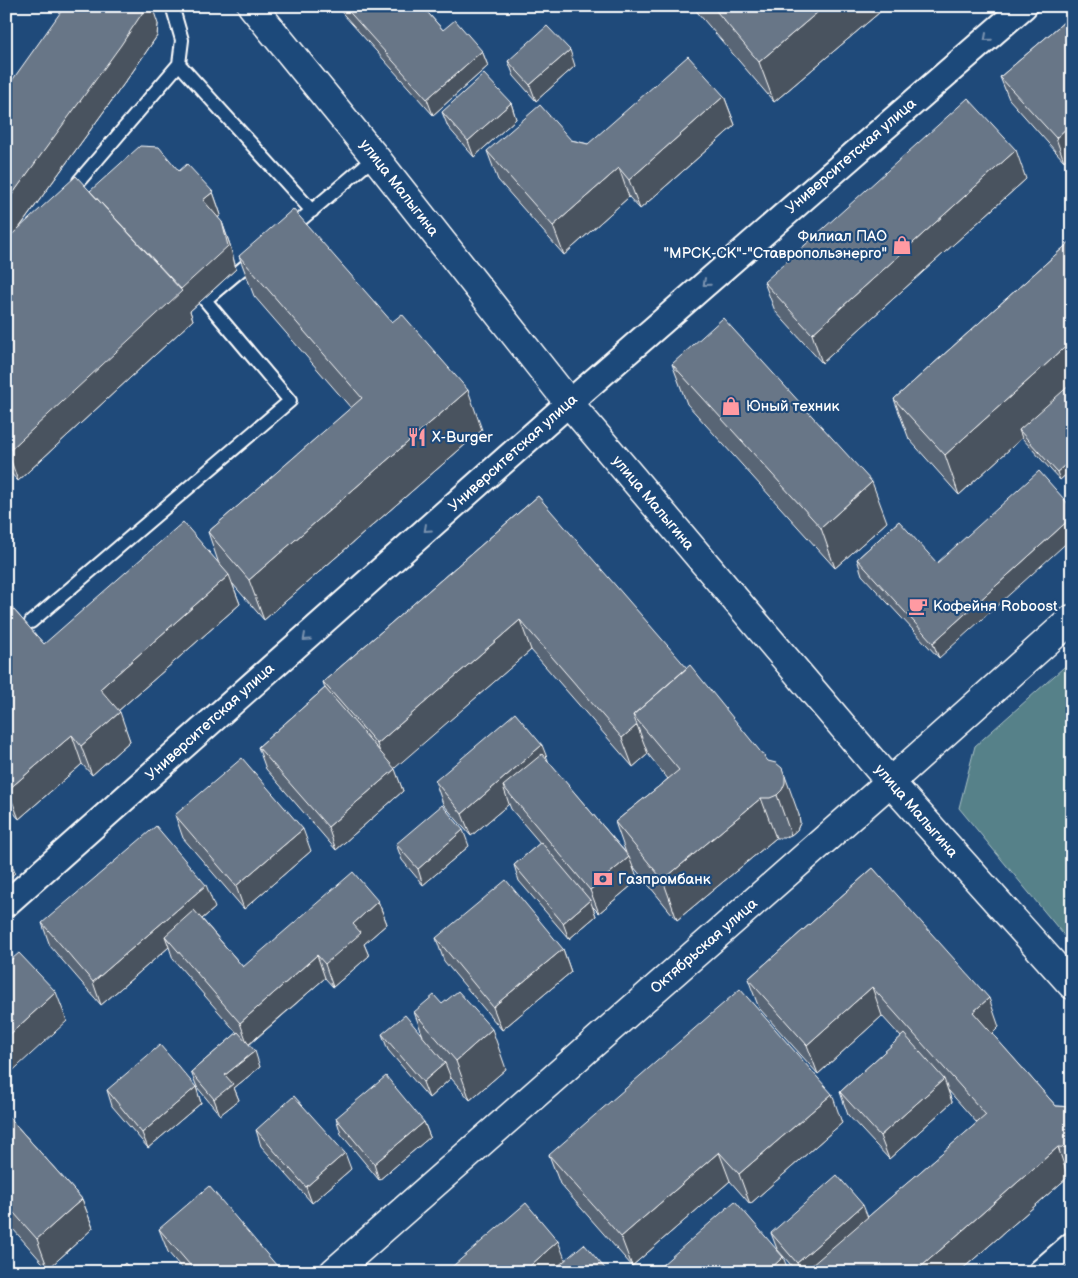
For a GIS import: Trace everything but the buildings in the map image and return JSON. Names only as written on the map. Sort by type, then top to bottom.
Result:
[{"type":"main road","name":"улица Малыгина","points":[[252,6],[375,157],[569,403],[890,782],[1072,986]]},
{"type":"main road","name":"Октябрьская улица","points":[[334,1272],[1072,619]]},
{"type":"street","name":"Университетская улица","points":[[6,904],[569,403],[1024,6]]},
{"type":"street","points":[[1041,1272],[1072,1244]]},
{"type":"lane","points":[[79,181],[179,64],[182,40],[173,9],[176,6]]},
{"type":"lane","points":[[179,64],[312,211]]},
{"type":"lane","points":[[281,236],[375,157]]},
{"type":"lane","points":[[31,622],[290,401],[205,300],[266,249]]},
{"type":"green space","points":[[1072,660],[1072,945],[959,808],[975,746]]},
{"type":"tram line","points":[[1061,1272],[1072,1262]]},
{"type":"place","name":"Филиал ПАО \"МРСК-СК\"-\"Ставропольэнерго\"","points":[[902,245]]},
{"type":"place","name":"Юный техник","points":[[731,406]]},
{"type":"place","name":"X-Burger","points":[[417,437]]},
{"type":"place","name":"Кофейня Roboost","points":[[918,606]]},
{"type":"place","name":"Газпромбанк","points":[[603,879]]}]
